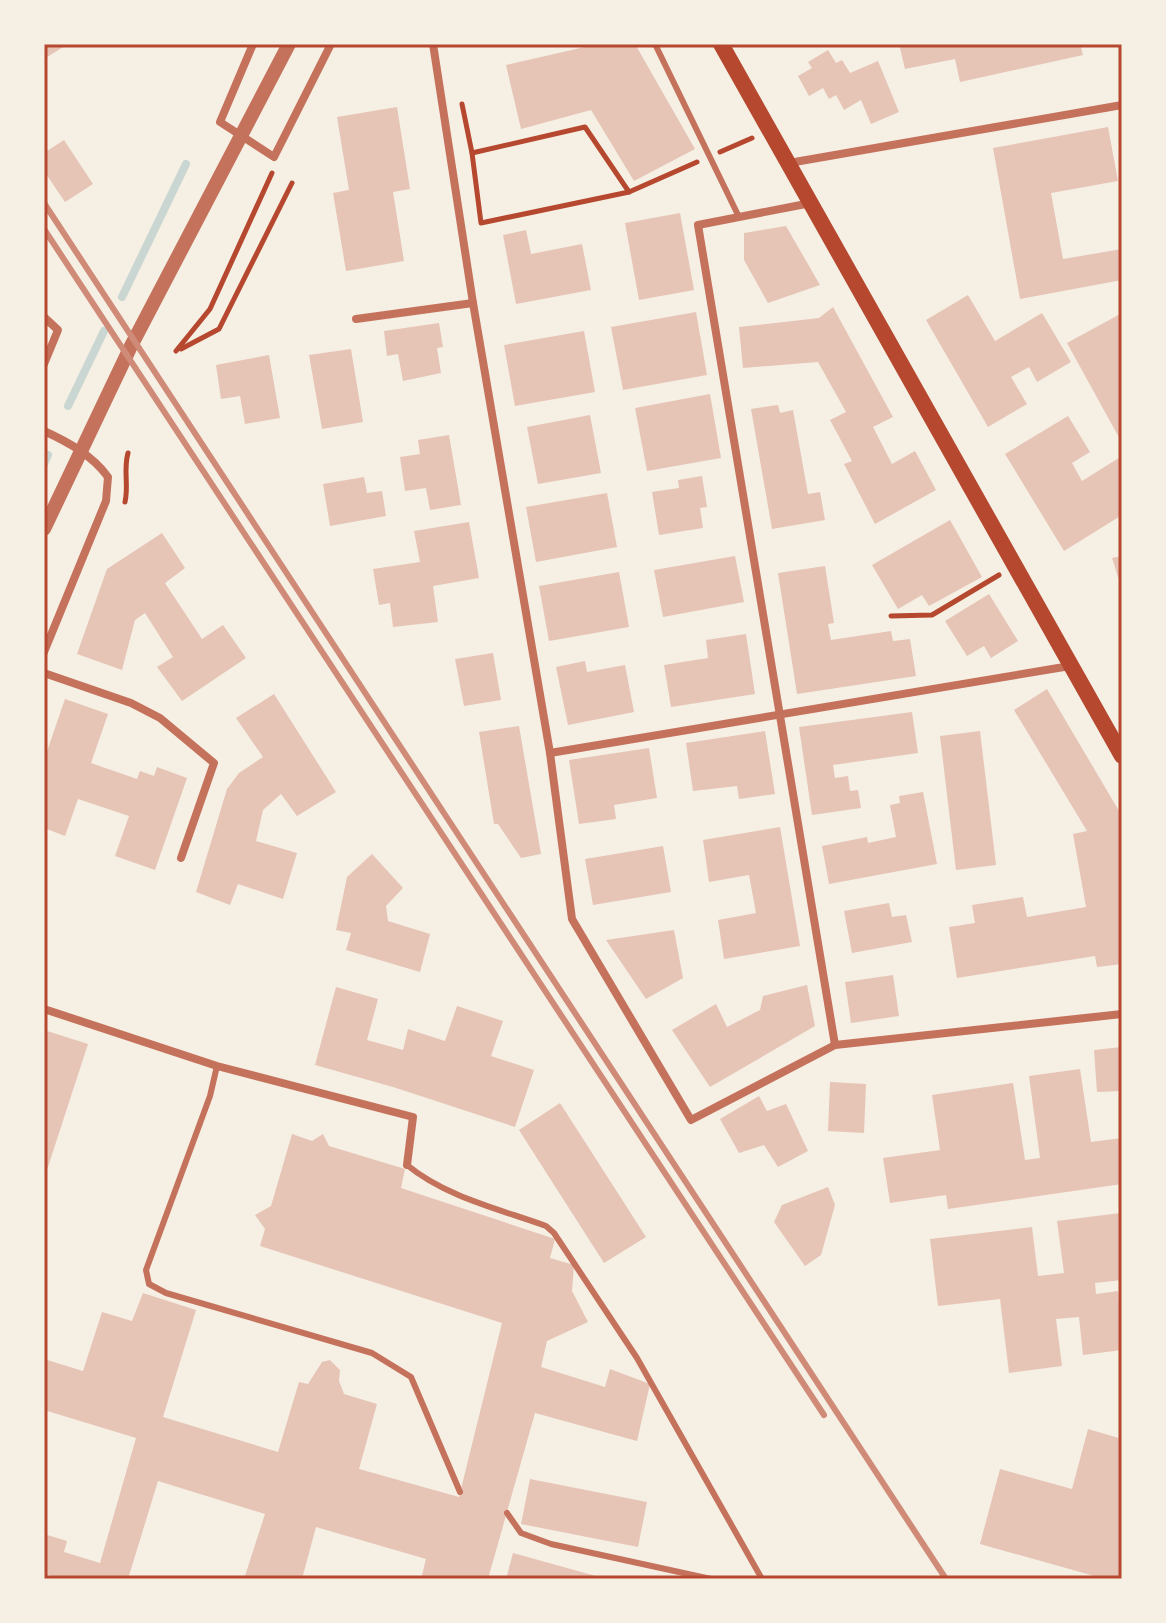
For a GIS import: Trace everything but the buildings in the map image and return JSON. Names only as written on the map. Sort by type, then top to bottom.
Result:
[{"type":"main road","points":[[721,44],[1122,756]]},
{"type":"street","points":[[253,44],[220,122],[274,157],[331,44]]},
{"type":"street","points":[[44,529],[131,346],[289,44]]},
{"type":"street","points":[[433,44],[473,303],[550,753],[572,919],[691,1120],[835,1045],[1122,1014]]},
{"type":"street","points":[[789,163],[1122,105]]},
{"type":"street","points":[[811,203],[698,225],[835,1045]]},
{"type":"street","points":[[356,319],[473,303]]},
{"type":"street","points":[[44,317],[58,330],[44,364]]},
{"type":"street","points":[[44,431],[69,443],[101,467],[108,477],[106,501],[44,652]]},
{"type":"street","points":[[550,753],[1071,666]]},
{"type":"street","points":[[44,673],[131,703],[160,718],[214,763],[181,858]]},
{"type":"street","points":[[44,1009],[217,1066],[413,1117],[407,1165]]},
{"type":"lane","points":[[655,44],[739,217]]},
{"type":"lane","points":[[217,1066],[210,1096],[146,1270],[149,1284],[166,1293],[372,1353],[396,1366],[411,1377],[460,1492]]},
{"type":"lane","points":[[407,1165],[423,1179],[445,1190],[546,1226],[554,1233],[637,1358],[762,1579]]},
{"type":"lane","points":[[507,1513],[521,1533],[551,1544],[711,1579]]},
{"type":"path","points":[[461,101],[472,153],[481,223],[629,192],[698,162]]},
{"type":"path","points":[[472,153],[585,127],[629,192]]},
{"type":"path","points":[[712,155],[753,137]]},
{"type":"path","points":[[273,171],[210,309],[176,351],[219,329],[292,183]]},
{"type":"path","points":[[116,470],[128,453]]},
{"type":"path","points":[[891,616],[932,615],[1000,575]]},
{"type":"waterway","points":[[122,297],[186,164]]},
{"type":"waterway","points":[[68,406],[104,331]]},
{"type":"waterway","points":[[44,464],[48,455]]},
{"type":"railway","points":[[44,203],[946,1579]]},
{"type":"railway","points":[[44,229],[824,1415]]}]
